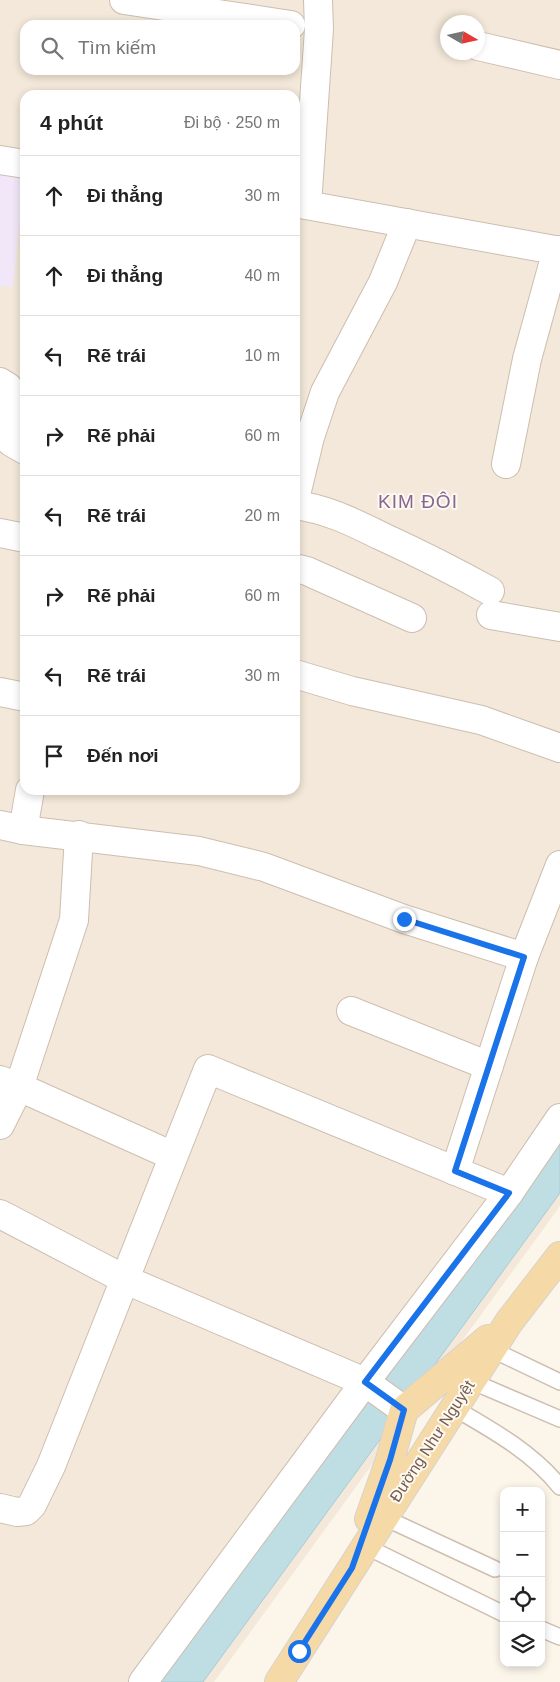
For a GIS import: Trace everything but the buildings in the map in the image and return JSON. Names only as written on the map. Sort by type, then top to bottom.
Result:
[{"type":"main road","name":"Đường Như Nguyệt","points":[[279,1681],[509,1322],[556,1268]]},
{"type":"main road","points":[[358,1557],[390,1460],[404,1410],[509,1322]]},
{"type":"street","points":[[124,0],[258,20]]},
{"type":"street","points":[[318,0],[307,27],[301,204],[558,250],[527,359],[506,464]]},
{"type":"street","points":[[485,48],[560,65]]},
{"type":"street","points":[[0,160],[20,163]]},
{"type":"street","points":[[300,467],[325,392],[383,282],[407,223]]},
{"type":"street","points":[[0,382],[8,387],[15,398],[8,431],[12,442],[20,447]]},
{"type":"street","points":[[300,506],[312,507],[346,517],[435,560],[491,603],[560,627]]},
{"type":"street","points":[[0,533],[20,537]]},
{"type":"street","points":[[300,570],[412,618]]},
{"type":"street","points":[[300,675],[352,690],[481,720],[560,748]]},
{"type":"street","points":[[0,692],[20,696]]},
{"type":"street","points":[[28,795],[12,828],[199,851],[264,867],[404,919],[524,957]]},
{"type":"street","points":[[0,1125],[10,1084],[74,920],[79,835]]},
{"type":"street","points":[[455,1171],[524,957],[560,865]]},
{"type":"street","points":[[351,1011],[489,1066]]},
{"type":"street","points":[[0,1508],[17,1512],[26,1511],[32,1505],[51,1466],[208,1069],[509,1193]]},
{"type":"street","points":[[10,1084],[173,1156]]},
{"type":"street","points":[[144,1682],[365,1382],[509,1193],[560,1118]]},
{"type":"street","points":[[0,1214],[126,1280],[365,1382],[404,1410]]},
{"type":"lane","points":[[491,1349],[560,1382]]},
{"type":"lane","points":[[471,1381],[560,1419]]},
{"type":"lane","points":[[454,1408],[491,1429],[521,1450],[547,1471],[560,1487]]},
{"type":"lane","points":[[383,1518],[495,1569]]},
{"type":"lane","points":[[358,1557],[500,1612]]},
{"type":"lane","points":[[545,1631],[560,1637]]},
{"type":"shaded area","points":[[0,0],[560,0],[560,1206],[214,1682],[0,1682]]},
{"type":"shaded area","points":[[0,168],[20,170],[20,219],[13,287],[0,286]]},
{"type":"water","points":[[560,1129],[560,1193],[203,1682],[155,1682]]},
{"type":"district","name":"KIM ĐÔI","points":[[418,501]]},
{"type":"route","points":[[299,1651],[352,1568],[390,1460],[404,1410],[365,1382],[509,1193],[455,1171],[524,957],[404,919]]}]
